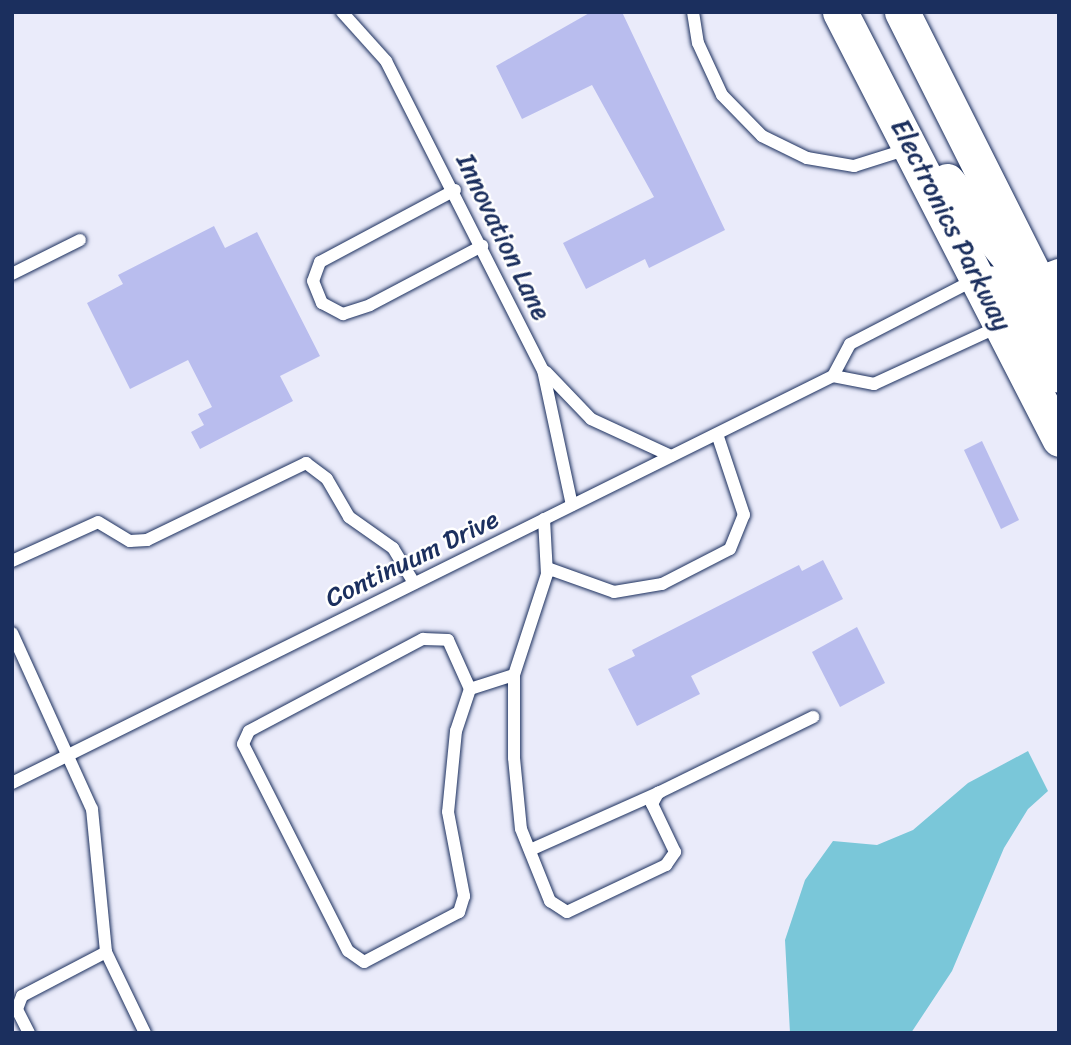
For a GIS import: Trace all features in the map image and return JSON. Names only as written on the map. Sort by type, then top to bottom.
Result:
[{"type":"main road","name":"Electronics Parkway","points":[[840,12],[979,278]]},
{"type":"main road","name":"Electronics Parkway","points":[[902,12],[982,162],[1028,295],[1059,439]]},
{"type":"main road","points":[[912,148],[942,174],[1005,257],[1028,295],[1059,375]]},
{"type":"main road","points":[[979,278],[1028,295]]},
{"type":"main road","name":"Electronics Parkway","points":[[1028,295],[1059,324]]},
{"type":"lane","name":"Innovation Lane","points":[[342,12],[386,61],[454,190],[543,370],[572,505]]},
{"type":"lane","points":[[693,12],[698,43],[722,95],[762,135],[807,158],[854,166],[912,148]]},
{"type":"lane","points":[[454,190],[320,262],[313,281],[322,303],[343,314],[370,305],[482,246]]},
{"type":"lane","points":[[12,274],[80,240]]},
{"type":"lane","points":[[979,278],[850,344],[833,376],[874,384],[1028,295]]},
{"type":"lane","points":[[543,370],[591,419],[671,456]]},
{"type":"lane","name":"Continuum Drive","points":[[12,783],[833,376]]},
{"type":"lane","points":[[547,568],[614,592],[662,584],[730,549],[744,515],[717,434]]},
{"type":"lane","points":[[12,561],[98,522],[130,541],[147,540],[306,463],[327,479],[349,517],[393,548],[414,583]]},
{"type":"lane","points":[[544,519],[547,568],[514,675],[514,758],[530,850],[550,901],[567,912],[666,865],[675,852],[652,804],[661,792]]},
{"type":"lane","points":[[12,633],[92,808],[106,952],[145,1033]]},
{"type":"lane","points":[[423,639],[449,640],[470,689],[456,732],[448,812],[464,896],[459,912],[364,962],[348,951],[243,744],[249,731],[423,639]]},
{"type":"lane","points":[[470,689],[514,675]]},
{"type":"lane","points":[[530,850],[661,792],[813,718]]},
{"type":"lane","points":[[29,1033],[17,1009],[22,996],[106,952]]},
{"type":"water","points":[[1028,751],[1048,791],[1028,809],[1004,848],[952,971],[911,1033],[790,1033],[785,940],[805,880],[833,841],[877,845],[913,830],[968,783]]},
{"type":"building","points":[[591,12],[622,12],[725,230],[649,268],[645,259],[586,289],[563,243],[654,197],[592,85],[522,119],[496,66]]},
{"type":"building","points":[[214,226],[225,248],[257,232],[320,356],[280,376],[293,401],[200,449],[191,432],[204,425],[198,414],[212,407],[188,360],[130,389],[87,303],[123,284],[118,275]]},
{"type":"building","points":[[982,441],[1019,520],[1001,529],[964,450]]},
{"type":"building","points":[[823,560],[843,599],[691,676],[700,694],[637,726],[608,669],[635,656],[632,650],[799,565],[802,571]]},
{"type":"building","points":[[857,627],[885,683],[840,707],[812,652]]}]
